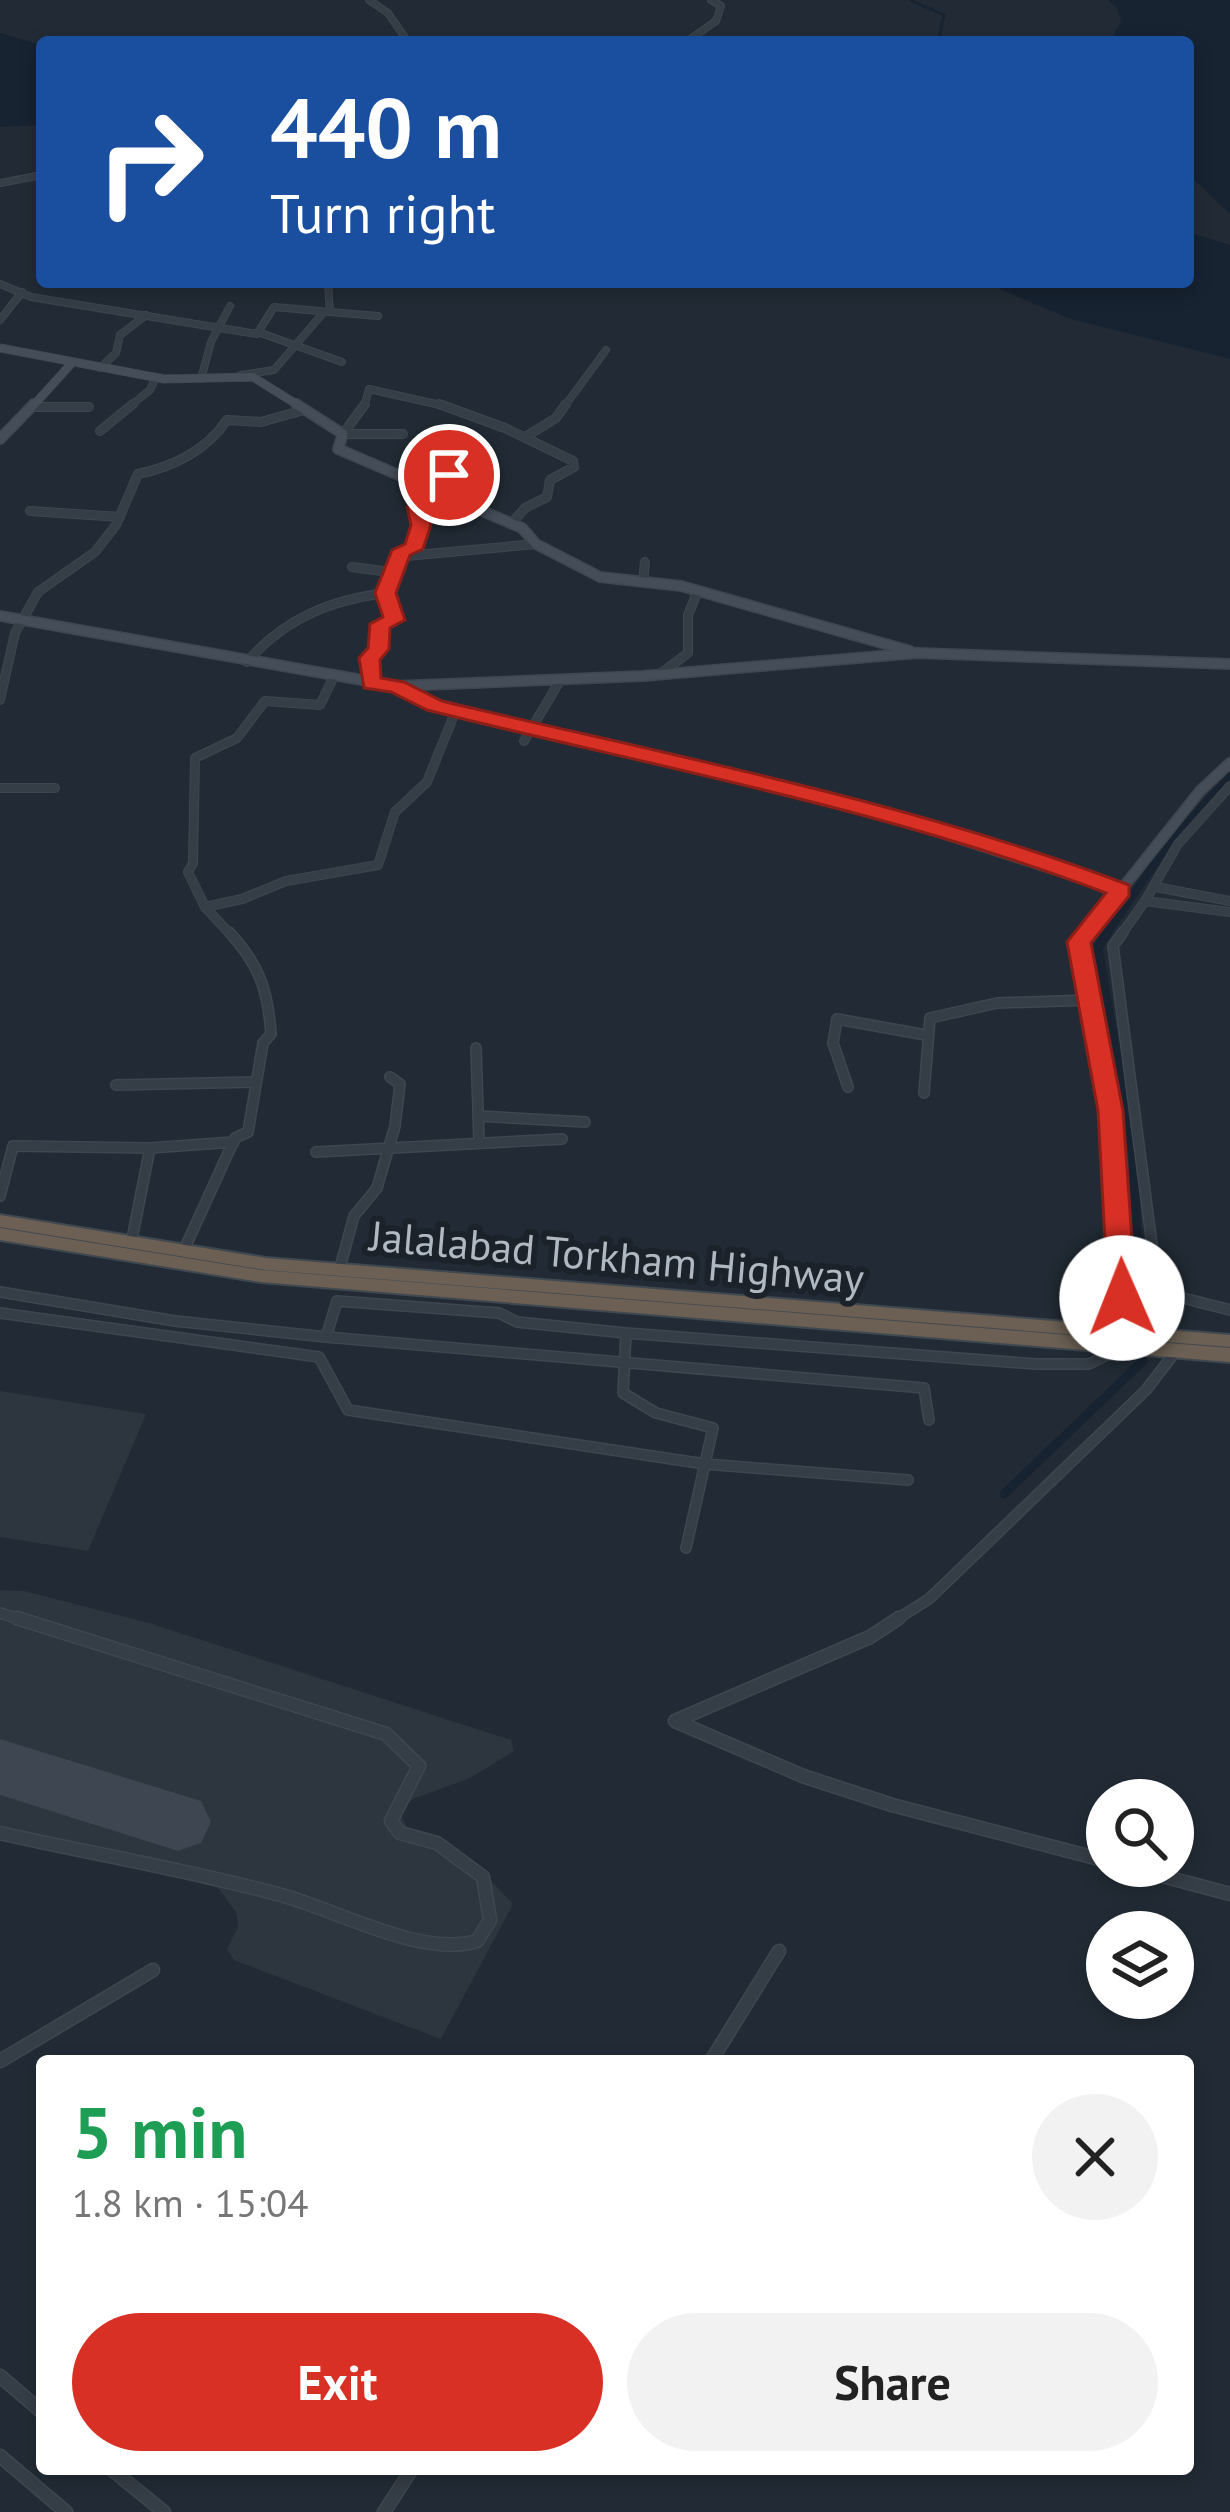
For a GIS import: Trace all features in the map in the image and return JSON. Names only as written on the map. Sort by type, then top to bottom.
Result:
[{"type":"highway","name":"Jalalabad Torkham Highway","points":[[0,1221],[183,1252],[338,1270],[1117,1342],[1230,1341]]},
{"type":"highway","points":[[0,1234],[262,1276],[1080,1344],[1117,1342],[1230,1355]]},
{"type":"street","points":[[369,0],[388,13],[404,36]]},
{"type":"street","points":[[695,36],[716,21],[722,6],[711,0]]},
{"type":"street","points":[[0,183],[36,176]]},
{"type":"street","points":[[0,284],[171,323],[282,337],[295,347],[342,362]]},
{"type":"street","points":[[0,348],[156,377],[201,380],[274,370],[327,312],[328,288]]},
{"type":"street","points":[[0,320],[22,292]]},
{"type":"street","points":[[201,380],[218,326],[230,307]]},
{"type":"street","points":[[258,332],[274,308],[378,316]]},
{"type":"street","points":[[100,368],[116,353],[120,335],[146,315]]},
{"type":"street","points":[[526,437],[556,418],[606,350]]},
{"type":"street","points":[[0,439],[35,407],[47,383],[71,364]]},
{"type":"street","points":[[241,375],[261,381],[343,434],[403,434]]},
{"type":"street","points":[[100,431],[150,390],[156,377]]},
{"type":"street","points":[[512,524],[526,508],[547,497],[552,490],[550,480],[574,467],[573,461],[558,458],[526,437],[401,393],[369,389],[362,412],[343,434],[338,449],[512,524],[536,544],[600,577],[643,580],[698,593],[939,661],[1230,664]]},
{"type":"street","points":[[35,407],[89,407]]},
{"type":"street","points":[[0,700],[6,662],[38,592],[95,552],[120,517],[138,474],[169,468],[177,458],[202,452],[227,419],[261,422],[304,410]]},
{"type":"street","points":[[497,428],[512,417]]},
{"type":"street","points":[[371,683],[369,658],[378,649],[380,624],[394,620],[386,593],[402,550],[413,549],[421,525],[417,507],[454,463]]},
{"type":"street","points":[[30,512],[120,517]]},
{"type":"street","points":[[401,556],[536,544]]},
{"type":"street","points":[[643,580],[645,562]]},
{"type":"street","points":[[352,567],[397,573]]},
{"type":"street","points":[[248,662],[268,634],[345,596],[386,593]]},
{"type":"street","points":[[660,674],[688,652],[688,615],[698,593]]},
{"type":"street","points":[[0,616],[396,686],[660,674],[917,653]]},
{"type":"street","points":[[183,1252],[234,1142],[248,1132],[263,1043],[271,1034],[268,992],[253,958],[205,907],[188,872],[194,863],[195,758],[224,749],[249,733],[265,701],[320,705],[334,676]]},
{"type":"street","points":[[524,741],[561,679]]},
{"type":"street","points":[[396,686],[435,706],[992,844],[1121,891]]},
{"type":"street","points":[[205,907],[242,899],[286,881],[378,865],[395,812],[414,802],[428,782],[456,710]]},
{"type":"street","points":[[326,1336],[337,1301],[499,1313],[517,1322],[626,1333],[1036,1364],[1089,1364],[1111,1353],[1117,1342],[1123,1265],[1111,1111],[1079,942],[1200,791],[1230,763]]},
{"type":"street","points":[[1230,786],[1178,844],[1156,887],[1113,946],[1157,1283],[1167,1294],[1230,1310]]},
{"type":"street","points":[[0,788],[55,788]]},
{"type":"street","points":[[1156,887],[1230,901]]},
{"type":"street","points":[[1145,901],[1230,912]]},
{"type":"street","points":[[924,1093],[930,1018],[997,1003],[1091,1000]]},
{"type":"street","points":[[848,1087],[833,1043],[837,1018],[926,1035]]},
{"type":"street","points":[[476,1048],[479,1141]]},
{"type":"street","points":[[338,1270],[354,1216],[377,1188],[389,1147],[400,1084],[390,1077]]},
{"type":"street","points":[[116,1085],[255,1082]]},
{"type":"street","points":[[478,1116],[585,1122]]},
{"type":"street","points":[[316,1152],[562,1139]]},
{"type":"street","points":[[0,1196],[13,1146],[150,1148],[234,1142]]},
{"type":"street","points":[[131,1244],[150,1148]]},
{"type":"street","points":[[0,1292],[176,1321],[924,1388],[928,1420]]},
{"type":"street","points":[[0,1313],[319,1357],[347,1410],[705,1464],[908,1480]]},
{"type":"street","points":[[626,1333],[623,1393],[656,1413],[712,1428],[686,1548]]},
{"type":"street","points":[[1086,1856],[847,1791],[675,1721],[870,1637],[929,1598],[1146,1390],[1176,1351]]},
{"type":"street","points":[[0,1613],[386,1734],[419,1766],[417,1784],[400,1801],[391,1821],[400,1833],[437,1843],[483,1877],[490,1920],[477,1941],[458,1947],[426,1943],[281,1895],[0,1833]]},
{"type":"street","points":[[1194,1884],[1230,1894]]},
{"type":"street","points":[[715,2055],[779,1951]]},
{"type":"street","points":[[0,2061],[152,1970]]},
{"type":"street","points":[[0,2377],[36,2407]]},
{"type":"street","points":[[0,2456],[66,2512]]},
{"type":"street","points":[[118,2475],[164,2512]]},
{"type":"street","points":[[384,2512],[408,2475]]},
{"type":"shaded area","points":[[0,1391],[146,1414],[88,1551],[0,1537]]},
{"type":"shaded area","points":[[0,1590],[24,1591],[149,1623],[511,1740],[514,1751],[470,1778],[413,1799],[399,1813],[409,1830],[471,1860],[513,1904],[441,2039],[234,1960],[227,1949],[238,1927],[236,1912],[218,1888],[0,1826]]},
{"type":"water","points":[[1108,0],[1230,0],[1230,214],[1194,180],[1194,36],[1113,36],[1121,22],[1117,8]]},
{"type":"water","points":[[0,33],[36,43],[36,125],[0,127]]},
{"type":"water","points":[[1194,234],[1230,245],[1230,359],[1070,319],[997,288],[1194,288]]},
{"type":"waterway","points":[[910,0],[944,15],[939,36]]},
{"type":"waterway","points":[[1106,935],[1170,841],[1230,777]]},
{"type":"waterway","points":[[1106,935],[1098,947],[1133,1151],[1141,1318]]},
{"type":"waterway","points":[[1004,1494],[1143,1361]]},
{"type":"runway","points":[[0,1767],[178,1822]]},
{"type":"route","points":[[449,475],[446,484],[428,493],[417,507],[421,525],[413,549],[402,550],[386,593],[394,620],[380,624],[378,649],[369,658],[371,683],[396,686],[435,706],[808,794],[1014,850],[1121,891],[1079,942],[1111,1111],[1122,1298]]}]
